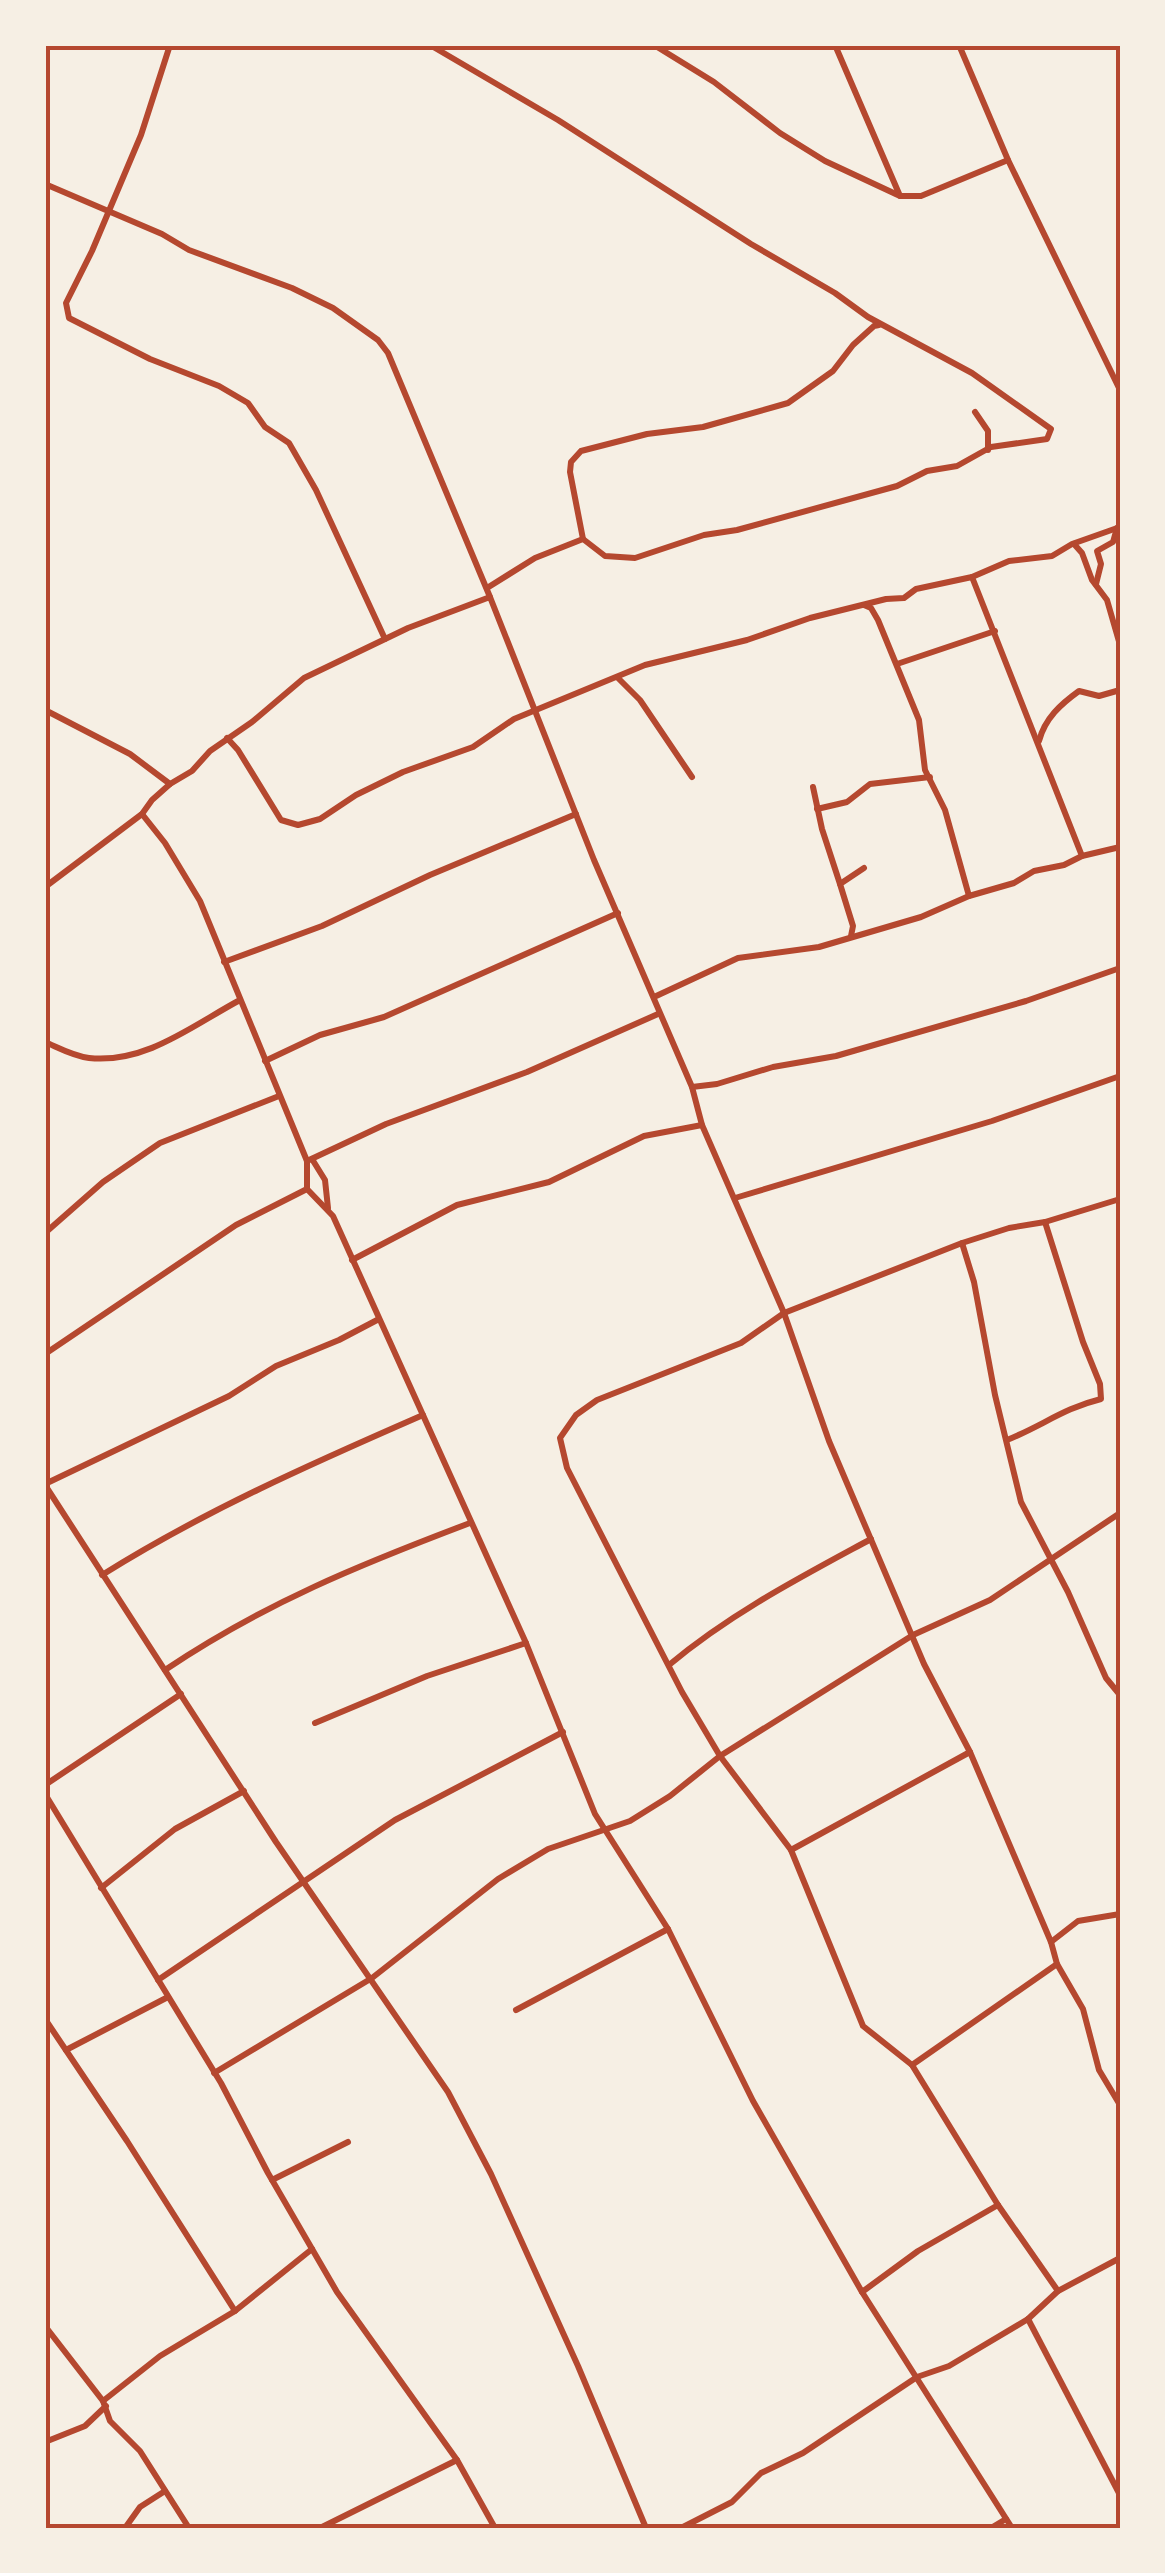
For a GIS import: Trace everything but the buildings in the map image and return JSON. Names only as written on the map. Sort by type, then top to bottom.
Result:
[{"type":"street","points":[[170,45],[142,135],[66,303],[68,318],[150,359],[219,386],[248,403],[265,427],[289,444],[316,490],[384,639]]},
{"type":"street","points":[[430,45],[558,120],[883,325],[972,373],[1051,429],[1047,439],[1039,442],[988,450],[957,466],[927,471],[897,486],[737,530],[704,534],[636,558],[605,556],[583,539],[570,472],[571,462],[581,451],[772,410],[818,383],[874,326],[883,325]]},
{"type":"street","points":[[654,45],[714,82],[780,133],[826,161],[900,196],[930,193],[1008,160]]},
{"type":"street","points":[[835,45],[900,196]]},
{"type":"street","points":[[959,45],[1008,160],[1120,390]]},
{"type":"street","points":[[45,184],[200,254],[334,308],[378,340],[388,353],[658,1014],[692,1087],[702,1124],[784,1313],[829,1441],[913,1635],[970,1752],[1057,1964],[1083,2009],[1100,2070],[1120,2104]]},
{"type":"street","points":[[975,412],[988,432],[988,450]]},
{"type":"street","points":[[226,738],[238,750],[281,820],[298,825],[328,815],[356,795],[403,772],[473,747],[514,719],[644,665],[747,640],[863,604],[904,598],[916,589],[972,577],[1009,561],[1052,556],[1072,544],[1119,527]]},
{"type":"street","points":[[1096,585],[1100,564],[1097,551],[1112,542],[1119,527]]},
{"type":"street","points":[[487,588],[535,558],[583,539]]},
{"type":"street","points":[[1072,544],[1078,545],[1096,585],[1108,600],[1120,644]]},
{"type":"street","points":[[972,577],[1082,856]]},
{"type":"street","points":[[45,886],[142,814],[170,784],[192,771],[226,738],[252,722],[304,678],[443,612],[490,597]]},
{"type":"street","points":[[863,604],[872,608],[878,620],[919,720],[923,760],[945,810],[969,896]]},
{"type":"street","points":[[897,664],[995,631]]},
{"type":"street","points":[[617,677],[630,687],[692,777]]},
{"type":"street","points":[[1038,744],[1057,707],[1079,691],[1099,696],[1120,690]]},
{"type":"street","points":[[45,710],[130,754],[170,784]]},
{"type":"street","points":[[817,809],[846,802],[870,784],[930,777]]},
{"type":"street","points":[[813,786],[853,926],[851,938]]},
{"type":"street","points":[[142,814],[165,843],[200,901],[279,1096],[310,1160],[325,1180],[328,1211]]},
{"type":"street","points":[[224,962],[336,920],[430,875],[576,814]]},
{"type":"street","points":[[654,997],[738,958],[819,947],[851,938],[1014,883],[1034,871],[1064,866],[1082,856],[1120,847]]},
{"type":"street","points":[[840,884],[864,868]]},
{"type":"street","points":[[265,1062],[320,1035],[384,1017],[618,914]]},
{"type":"street","points":[[692,1087],[836,1056],[1026,1001],[1120,968]]},
{"type":"street","points":[[47,1045],[89,1058],[140,1052],[180,1035],[240,1000]]},
{"type":"street","points":[[310,1160],[416,1112],[527,1072],[658,1014]]},
{"type":"street","points":[[734,1198],[992,1121],[1120,1076]]},
{"type":"street","points":[[45,1233],[103,1182],[160,1142],[279,1096]]},
{"type":"street","points":[[352,1260],[457,1205],[548,1182],[644,1136],[702,1124]]},
{"type":"street","points":[[310,1160],[307,1189],[328,1211],[380,1318],[526,1643],[595,1814],[668,1929],[753,2101],[862,2292],[1012,2528]]},
{"type":"street","points":[[45,1354],[236,1225],[307,1189]]},
{"type":"street","points":[[1058,2291],[998,2205],[912,2065],[862,2026],[790,1850],[720,1756],[567,1468],[560,1438],[576,1415],[597,1400],[741,1343],[784,1313],[962,1243],[1120,1199]]},
{"type":"street","points":[[1007,1440],[1038,1428],[1070,1406],[1101,1399],[1100,1384],[1045,1222]]},
{"type":"street","points":[[962,1243],[974,1282],[995,1395],[1021,1502],[1068,1592],[1106,1678],[1120,1695]]},
{"type":"street","points":[[380,1318],[276,1366],[229,1396],[45,1484],[302,1880],[448,2092],[491,2174],[646,2528]]},
{"type":"street","points":[[102,1575],[162,1538],[287,1475],[423,1415]]},
{"type":"street","points":[[214,2073],[372,1978],[498,1879],[548,1849],[630,1822],[720,1756],[913,1635],[990,1600],[1120,1513]]},
{"type":"street","points":[[165,1670],[224,1630],[298,1593],[365,1562],[470,1523]]},
{"type":"street","points":[[669,1664],[704,1635],[762,1598],[872,1538]]},
{"type":"street","points":[[315,1723],[426,1676],[526,1643]]},
{"type":"street","points":[[45,1785],[181,1694]]},
{"type":"street","points":[[158,1980],[395,1820],[563,1732]]},
{"type":"street","points":[[790,1850],[970,1752]]},
{"type":"street","points":[[101,1888],[176,1829],[244,1791]]},
{"type":"street","points":[[45,1794],[214,2073],[337,2292],[456,2460],[495,2528]]},
{"type":"street","points":[[1051,1942],[1078,1921],[1120,1914]]},
{"type":"street","points":[[516,2010],[668,1929]]},
{"type":"street","points":[[912,2065],[1057,1964]]},
{"type":"street","points":[[66,2050],[168,1997]]},
{"type":"street","points":[[45,2019],[234,2311]]},
{"type":"street","points":[[272,2180],[348,2142]]},
{"type":"street","points":[[862,2292],[918,2251],[998,2205]]},
{"type":"street","points":[[45,2442],[86,2426],[160,2356],[234,2311],[312,2249]]},
{"type":"street","points":[[682,2528],[732,2502],[761,2473],[802,2454],[917,2377],[949,2366],[1028,2318],[1058,2291],[1117,2260],[1120,2273]]},
{"type":"street","points":[[1028,2318],[1120,2495]]},
{"type":"street","points":[[45,2326],[105,2404],[110,2421],[140,2451],[190,2528]]},
{"type":"street","points":[[320,2528],[456,2460]]},
{"type":"street","points":[[125,2528],[140,2507],[165,2490]]},
{"type":"street","points":[[991,2528],[1006,2519]]}]
